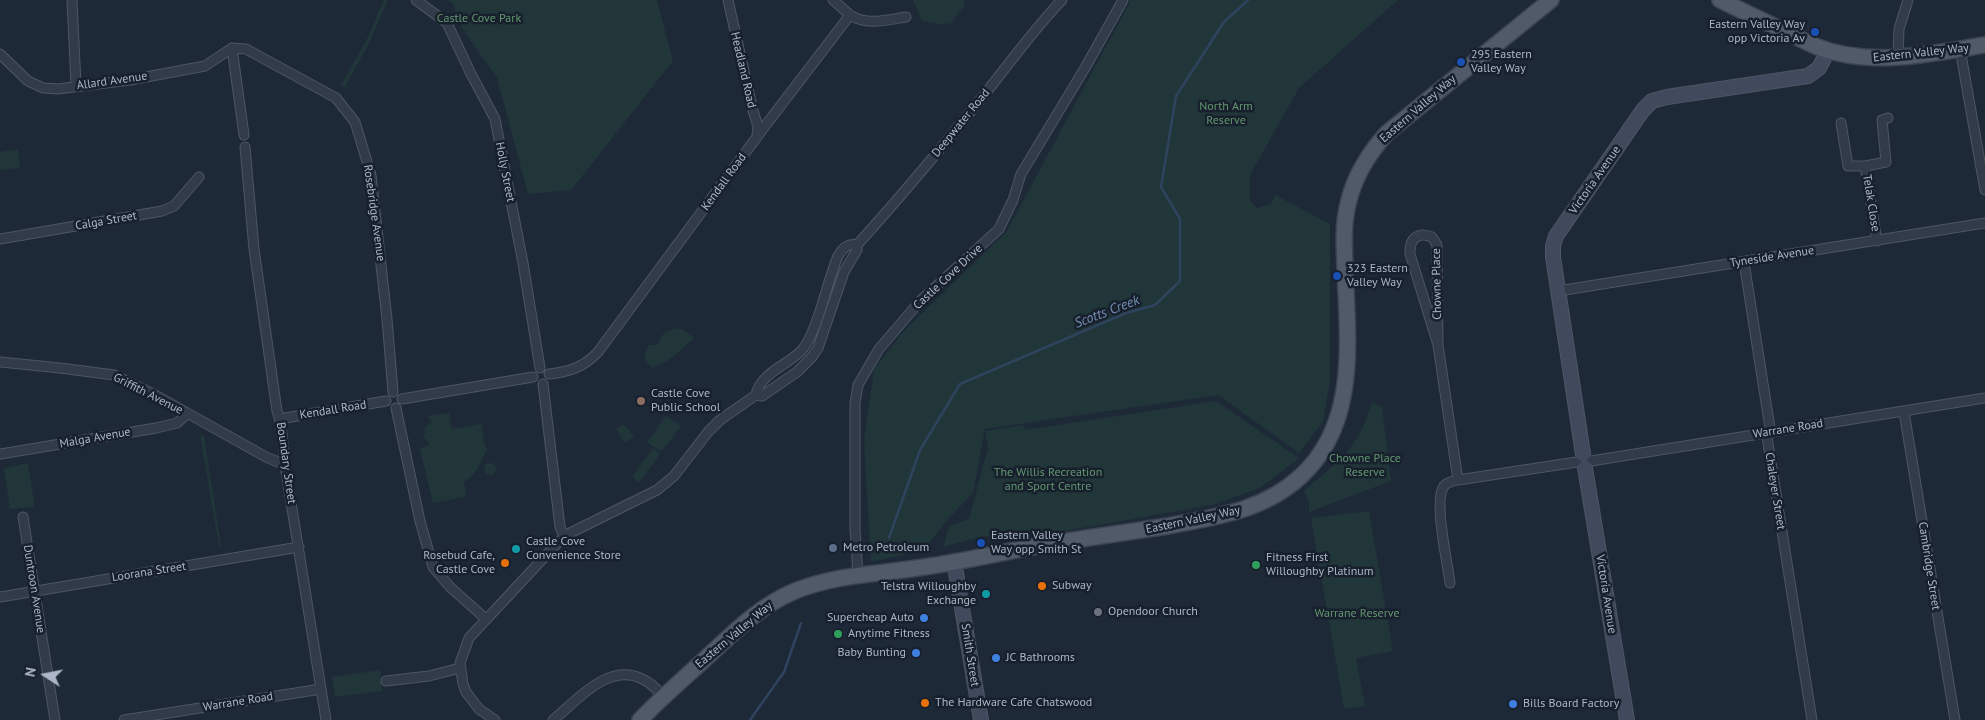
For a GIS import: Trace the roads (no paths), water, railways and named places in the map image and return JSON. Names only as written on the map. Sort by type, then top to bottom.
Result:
[{"type":"main road","name":"Eastern Valley Way","points":[[640,720],[663,696],[758,612],[776,600],[827,581],[858,575],[927,567],[1219,517],[1235,513],[1266,500],[1302,476],[1322,452],[1330,438],[1342,404],[1347,369],[1345,223],[1351,191],[1366,159],[1386,133],[1551,0]]},
{"type":"main road","name":"Eastern Valley Way","points":[[1720,0],[1828,51],[1872,59],[1898,58],[1985,45]]},
{"type":"street","points":[[72,0],[76,86]]},
{"type":"street","name":"Holly Street","points":[[416,0],[447,23],[495,119],[523,264],[540,368]]},
{"type":"street","name":"Headland Road","points":[[728,0],[758,126],[756,139]]},
{"type":"street","points":[[833,0],[857,20],[884,21],[906,17]]},
{"type":"street","name":"Deepwater Road","points":[[495,720],[479,709],[466,692],[460,668],[461,657],[466,643],[564,536],[657,490],[674,476],[708,432],[720,420],[756,395],[762,396],[797,372],[812,357],[818,348],[844,272],[857,250],[857,244],[925,167],[1038,26],[1062,0]]},
{"type":"street","name":"Castle Cove Drive","points":[[858,575],[855,529],[855,413],[858,385],[879,349],[921,300],[999,229],[1013,200],[1021,174],[1085,68],[1123,0]]},
{"type":"street","points":[[1898,58],[1899,29],[1908,0]]},
{"type":"street","name":"Kendall Road","points":[[549,374],[578,368],[588,362],[598,352],[850,14]]},
{"type":"street","points":[[232,48],[244,135]]},
{"type":"street","name":"Allard Avenue","points":[[0,54],[28,81],[43,88],[58,89],[130,80],[205,66],[232,48]]},
{"type":"street","name":"Rosebridge Avenue","points":[[232,48],[246,49],[336,98],[355,122],[371,175],[387,319],[392,392]]},
{"type":"street","points":[[1960,49],[1985,190]]},
{"type":"street","name":"Victoria Avenue","points":[[1627,720],[1558,292],[1553,252],[1556,236],[1647,105],[1652,101],[1667,97],[1808,76],[1819,68],[1828,51]]},
{"type":"street","name":"Telak Close","points":[[1840,123],[1848,166],[1865,166],[1886,162],[1882,120],[1888,118]]},
{"type":"street","name":"Boundary Street","points":[[246,147],[254,249],[277,411],[281,420],[280,430],[285,465],[326,720]]},
{"type":"street","name":"Telak Close","points":[[1865,166],[1877,241]]},
{"type":"street","name":"Calga Street","points":[[0,239],[162,211],[174,206],[199,177]]},
{"type":"street","name":"Tyneside Avenue","points":[[1558,292],[1985,223]]},
{"type":"street","name":"Chowne Place","points":[[1438,346],[1410,254],[1412,240],[1414,237],[1422,234],[1432,237],[1437,245],[1438,346],[1458,480]]},
{"type":"street","name":"Deepwater Road","points":[[756,395],[757,387],[802,350],[810,337],[838,256],[844,248],[857,244]]},
{"type":"street","name":"Chaleyer Street","points":[[1744,262],[1770,428],[1767,437],[1812,720]]},
{"type":"street","name":"Griffith Avenue","points":[[0,362],[114,375],[155,395],[266,457],[285,465]]},
{"type":"street","points":[[540,368],[547,370],[549,374],[548,381],[543,384],[538,383],[533,377],[536,370],[540,368]]},
{"type":"street","points":[[402,399],[533,377]]},
{"type":"street","points":[[543,384],[560,523],[564,536]]},
{"type":"street","points":[[392,392],[398,393],[402,399],[400,406],[396,408],[388,406],[386,402],[388,394],[392,392]]},
{"type":"street","name":"Warrane Road","points":[[1450,583],[1439,507],[1444,486],[1458,480],[1985,398]]},
{"type":"street","name":"Kendall Road","points":[[281,420],[322,411],[386,402]]},
{"type":"street","points":[[396,408],[420,521],[433,566],[450,587],[486,619]]},
{"type":"street","name":"Cambridge Street","points":[[1904,412],[1954,720]]},
{"type":"street","name":"Malga Avenue","points":[[0,454],[163,426],[177,423],[187,414]]},
{"type":"street","name":"Duntroon Avenue","points":[[23,517],[55,720]]},
{"type":"street","name":"Loorana Street","points":[[0,597],[299,547]]},
{"type":"street","name":"Smith Street","points":[[954,561],[981,720]]},
{"type":"street","points":[[386,681],[429,676],[460,668]]},
{"type":"street","points":[[553,720],[596,684],[617,675],[628,675],[647,681],[663,696]]},
{"type":"street","name":"Warrane Road","points":[[124,720],[321,689]]},
{"type":"street","points":[[190,710],[192,720]]},
{"type":"waterway","name":"Scotts Creek","points":[[889,538],[920,450],[960,384],[1126,313],[1155,305],[1180,281],[1180,219],[1161,187],[1176,96],[1224,22],[1248,0]]},
{"type":"waterway","name":"Scotts Creek","points":[[750,720],[784,672],[801,623]]},
{"type":"place","name":"Eastern Valley Way opp Victoria Av","points":[[1815,32]]},
{"type":"place","name":"295 Eastern Valley Way","points":[[1461,62]]},
{"type":"place","name":"323 Eastern Valley Way","points":[[1337,276]]},
{"type":"place","name":"Castle Cove Public School","points":[[641,401]]},
{"type":"place","name":"Eastern Valley Way opp Smith St","points":[[981,543]]},
{"type":"place","name":"Metro Petroleum","points":[[833,548]]},
{"type":"place","name":"Castle Cove Convenience Store","points":[[516,549]]},
{"type":"place","name":"Rosebud Cafe, Castle Cove","points":[[505,563]]},
{"type":"place","name":"Fitness First Willoughby Platinum","points":[[1256,565]]},
{"type":"place","name":"Subway","points":[[1042,586]]},
{"type":"place","name":"Telstra Willoughby Exchange","points":[[986,594]]},
{"type":"place","name":"Opendoor Church","points":[[1098,612]]},
{"type":"place","name":"Supercheap Auto","points":[[924,618]]},
{"type":"place","name":"Anytime Fitness","points":[[838,634]]},
{"type":"place","name":"Baby Bunting","points":[[916,653]]},
{"type":"place","name":"JC Bathrooms","points":[[996,658]]},
{"type":"place","name":"The Hardware Cafe Chatswood","points":[[925,703]]},
{"type":"place","name":"Bills Board Factory","points":[[1513,704]]},
{"type":"park label","name":"Castle Cove Park","points":[[479,19]]},
{"type":"park label","name":"North Arm Reserve","points":[[1226,114]]},
{"type":"park label","name":"Chowne Place Reserve","points":[[1365,466]]},
{"type":"park label","name":"The Willis Recreation and Sport Centre","points":[[1048,480]]},
{"type":"park label","name":"Warrane Reserve","points":[[1357,614]]}]
